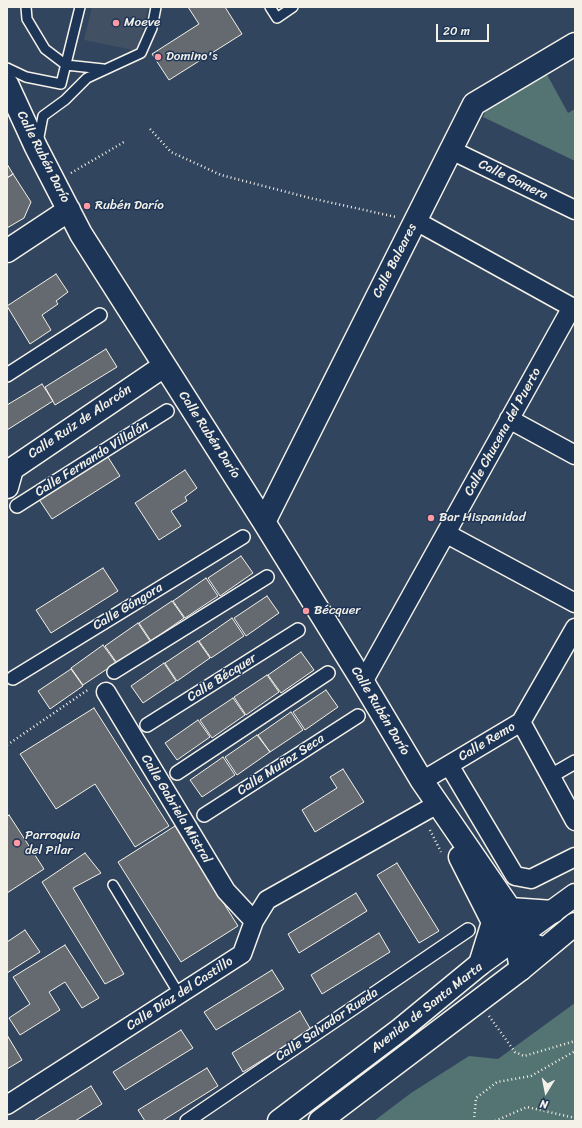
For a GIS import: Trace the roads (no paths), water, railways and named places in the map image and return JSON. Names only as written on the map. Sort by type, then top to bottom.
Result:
[{"type":"street","name":"Calle Baleares","points":[[264,522],[406,219],[451,150],[474,104],[575,44]]},
{"type":"street","name":"Calle Rubén Darío","points":[[7,84],[36,147],[70,210],[81,234],[264,522],[363,682],[516,938],[544,949]]},
{"type":"street","name":"Calle Gomera","points":[[451,150],[575,210]]},
{"type":"street","points":[[7,251],[70,210]]},
{"type":"street","points":[[406,219],[574,308]]},
{"type":"street","name":"Calle Chucena del Puerto","points":[[363,682],[447,534],[509,420],[574,308]]},
{"type":"street","points":[[7,374],[100,316]]},
{"type":"street","name":"Calle Ruiz de Alarcón","points":[[9,476],[164,366]]},
{"type":"street","name":"Calle Fernando Villalón","points":[[17,506],[167,412]]},
{"type":"street","points":[[509,420],[575,455]]},
{"type":"street","points":[[447,534],[575,603]]},
{"type":"street","name":"Calle Góngora","points":[[13,678],[244,537]]},
{"type":"street","points":[[114,672],[267,577]]},
{"type":"street","name":"Calle Remo","points":[[422,781],[520,722],[575,628]]},
{"type":"street","name":"Calle Bécquer","points":[[147,725],[298,630]]},
{"type":"street","points":[[177,772],[328,673]]},
{"type":"street","name":"Calle Gabriela Mistral","points":[[106,692],[226,891],[254,921]]},
{"type":"street","name":"Calle Muñoz Seca","points":[[204,815],[358,716]]},
{"type":"street","points":[[520,722],[549,777],[575,821]]},
{"type":"street","points":[[549,777],[575,762]]},
{"type":"street","points":[[449,765],[515,876],[531,879],[575,857]]},
{"type":"street","name":"Calle Rubén Darío","points":[[422,781],[434,806],[502,915]]},
{"type":"street","name":"Calle Díaz del Castillo","points":[[7,1105],[242,954],[254,921],[267,900],[434,806]]},
{"type":"street","name":"Avenida de Santa Marta","points":[[279,1121],[401,1029],[480,964],[575,895]]},
{"type":"street","points":[[480,964],[502,915],[553,912]]},
{"type":"street","name":"Avenida de Santa Marta","points":[[320,1121],[521,969],[575,924]]},
{"type":"street","name":"Calle Salvador Rueda","points":[[186,1121],[468,930]]},
{"type":"street","points":[[516,938],[521,969]]},
{"type":"lane","points":[[26,7],[27,19],[45,49],[66,65],[103,69]]},
{"type":"lane","points":[[7,68],[26,77],[60,84],[80,7]]},
{"type":"lane","points":[[36,147],[43,116],[64,100],[87,78],[103,69],[141,53],[152,28],[156,7]]},
{"type":"lane","points":[[270,7],[278,18],[293,7]]},
{"type":"lane","points":[[113,885],[179,994]]},
{"type":"place","name":"Moeve","points":[[116,23]]},
{"type":"place","name":"Domino's","points":[[158,57]]},
{"type":"place","name":"Rubén Darío","points":[[87,206]]},
{"type":"place","name":"Bar Hispanidad","points":[[431,518]]},
{"type":"place","name":"Bécquer","points":[[306,611]]},
{"type":"place","name":"Parroquia del Pilar","points":[[17,843]]}]
